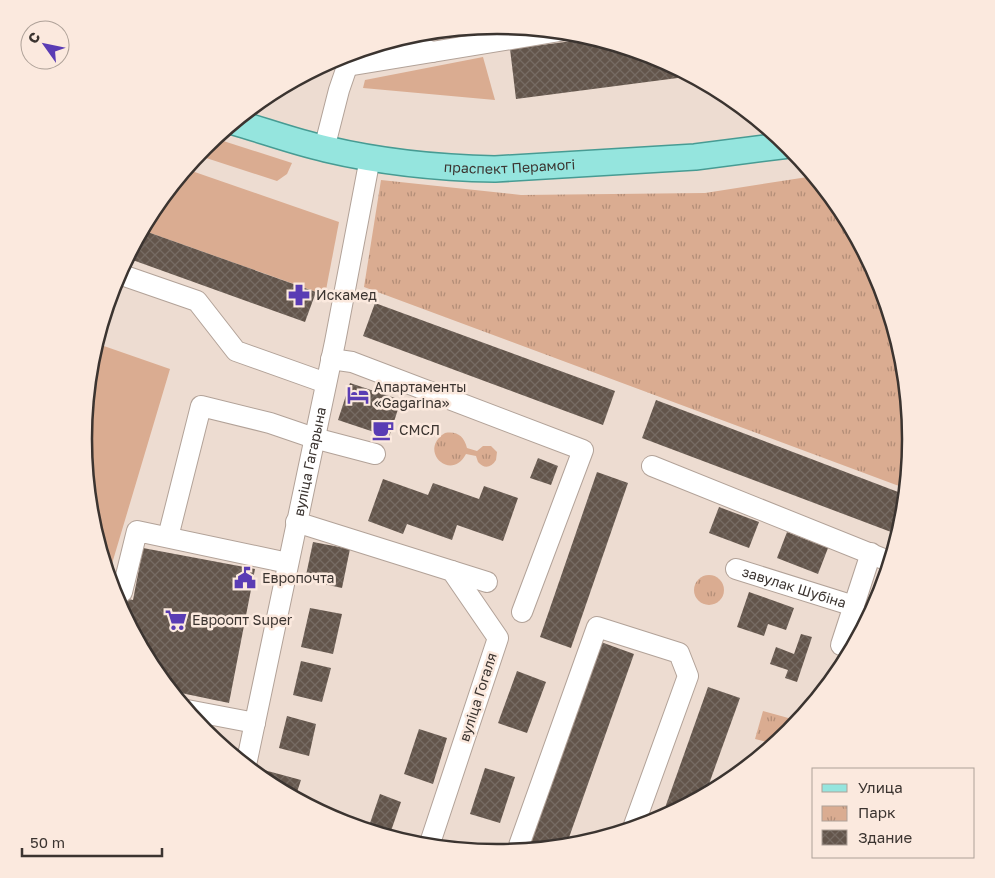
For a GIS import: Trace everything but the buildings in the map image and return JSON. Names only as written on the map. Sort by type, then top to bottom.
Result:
[{"type":"main road","name":"праспект Перамогі","points":[[242,124],[324,149],[370,158],[469,169],[694,157],[778,146]]},
{"type":"street","points":[[359,58],[432,52],[511,34]]},
{"type":"street","points":[[412,43],[432,52]]},
{"type":"street","points":[[324,149],[349,62]]},
{"type":"street","name":"вуліца Гагарына","points":[[247,758],[331,359],[370,158]]},
{"type":"street","points":[[126,277],[197,301],[236,351],[326,383]]},
{"type":"street","points":[[331,359],[352,362],[583,450],[522,612]]},
{"type":"street","points":[[168,537],[201,406],[270,423],[314,438],[375,454]]},
{"type":"street","points":[[652,466],[884,559]]},
{"type":"street","points":[[296,522],[487,582]]},
{"type":"street","points":[[122,592],[137,531],[288,563]]},
{"type":"street","points":[[842,645],[871,553]]},
{"type":"street","name":"завулак Шубіна","points":[[736,569],[854,606]]},
{"type":"street","name":"вуліца Гогаля","points":[[431,838],[498,638],[452,571]]},
{"type":"street","points":[[520,843],[597,627],[680,653],[688,676],[636,820]]},
{"type":"street","points":[[199,712],[255,723]]},
{"type":"green space","points":[[483,57],[495,100],[363,88],[365,80]]},
{"type":"green space","points":[[223,141],[292,163],[287,174],[277,181],[206,158]]},
{"type":"green space","points":[[193,172],[339,222],[325,295],[149,233],[176,192]]},
{"type":"green space","points":[[806,177],[834,214],[848,236],[872,284],[889,334],[895,360],[902,412],[903,439],[900,486],[364,287],[381,180],[521,195],[705,193]]},
{"type":"green space","points":[[103,346],[170,369],[112,563],[100,518],[93,466],[93,412]]},
{"type":"green space","points":[[445,433],[459,435],[464,440],[467,448],[477,451],[483,446],[491,446],[497,452],[496,460],[492,465],[485,467],[478,462],[476,456],[466,454],[460,462],[445,465],[435,455],[434,448],[437,440]]},
{"type":"green space","points":[[709,575],[720,579],[724,590],[720,601],[709,605],[698,601],[694,590],[698,579]]},
{"type":"green space","points":[[763,711],[791,719],[767,742],[755,739]]},
{"type":"place","name":"Искамед","points":[[299,295]]},
{"type":"place","name":"Апартаменты «Gagarina»","points":[[358,395]]},
{"type":"place","name":"СМСЛ","points":[[383,430]]},
{"type":"place","name":"Европочта","points":[[245,578]]},
{"type":"place","name":"Евроопт Super","points":[[176,620]]}]
